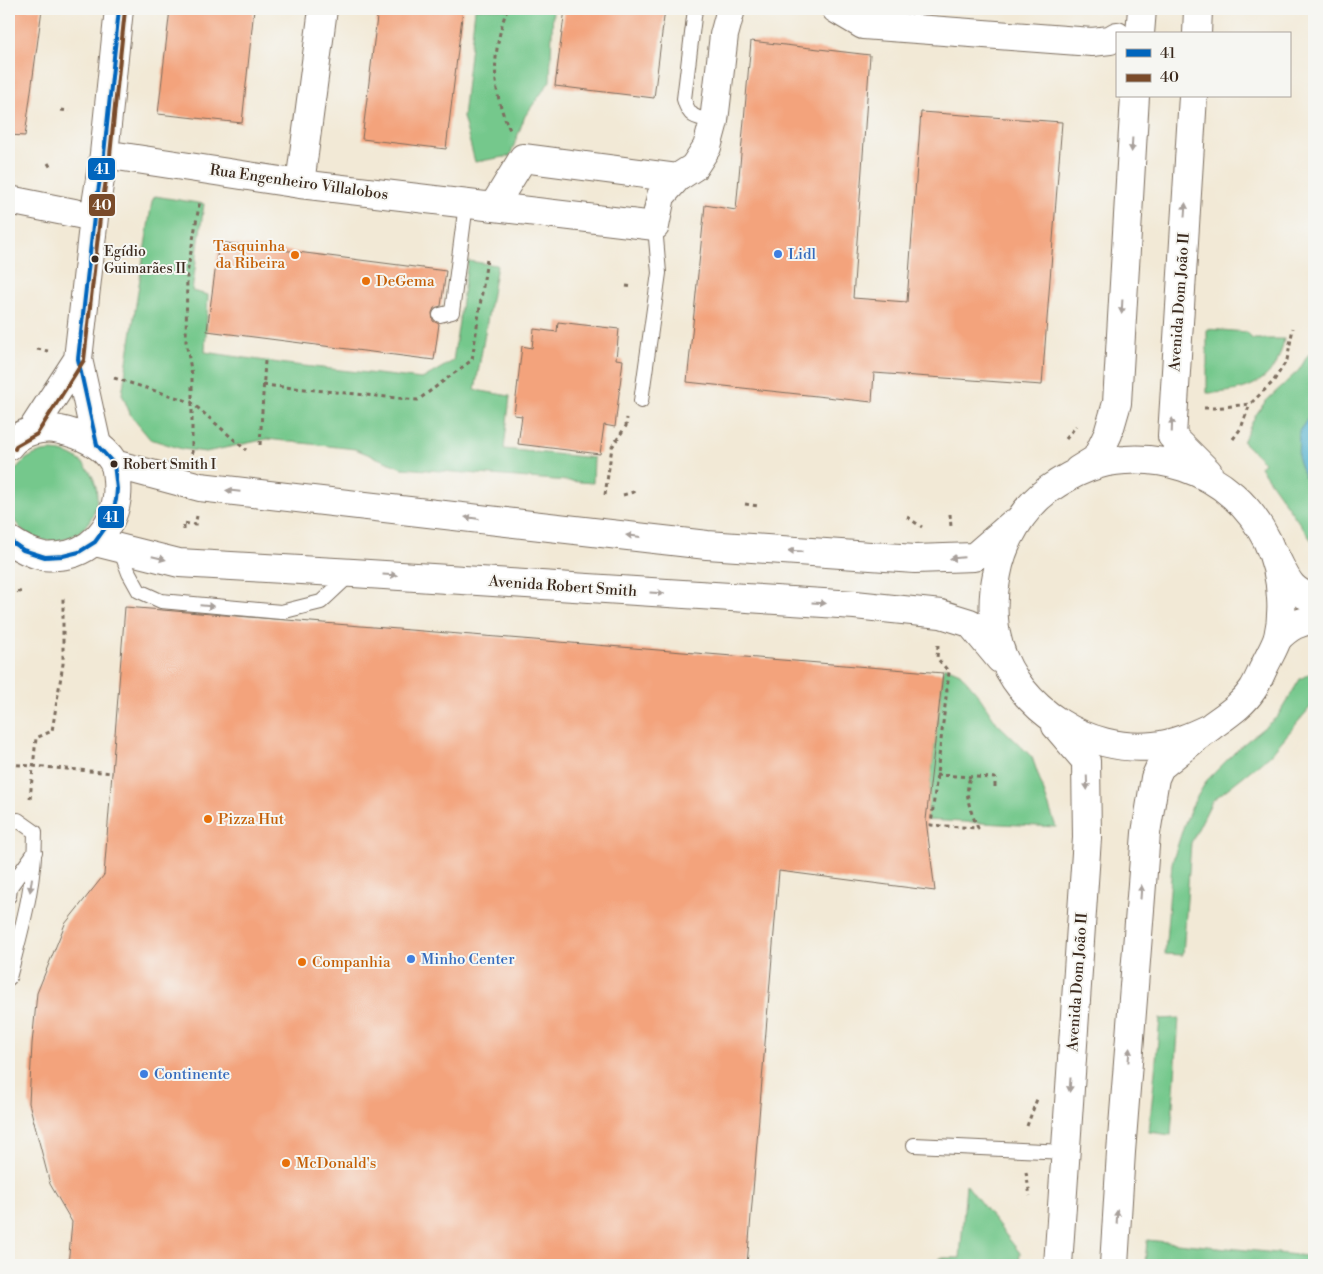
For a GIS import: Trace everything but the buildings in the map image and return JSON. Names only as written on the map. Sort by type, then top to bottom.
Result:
[{"type":"street","points":[[9,540],[23,550],[45,557],[64,556],[107,545],[117,489],[78,358],[94,217],[104,154],[119,9]]},
{"type":"street","points":[[300,184],[323,9]]},
{"type":"street","points":[[655,226],[661,196],[677,178],[694,167],[707,147],[714,121],[724,35],[732,9]]},
{"type":"street","points":[[836,9],[864,26],[1108,43]]},
{"type":"street","points":[[1197,32],[1198,9]]},
{"type":"street","points":[[9,446],[11,442],[32,430],[53,428],[76,433],[106,454],[200,487],[707,545],[914,559],[974,556],[1024,513],[1042,494],[1096,459],[1108,434],[1117,403],[1135,98]]},
{"type":"street","name":"Avenida Dom João II","points":[[1192,98],[1172,436],[1223,487]]},
{"type":"street","name":"Rua Engenheiro Villalobos","points":[[104,154],[300,184],[655,226]]},
{"type":"street","points":[[493,207],[523,158],[677,178]]},
{"type":"street","points":[[9,200],[94,217]]},
{"type":"street","points":[[32,430],[78,358]]},
{"type":"street","points":[[1066,478],[1090,466],[1118,460],[1138,459],[1173,463],[1194,470],[1223,487],[1248,510],[1260,527],[1290,585],[1305,596],[1314,598]]},
{"type":"street","points":[[1024,513],[1007,540],[993,593],[994,616],[999,646],[1010,670],[1025,694],[1046,714],[1068,729],[1096,741],[1126,747],[1155,746],[1183,740],[1209,728]]},
{"type":"street","points":[[1114,1265],[1146,832],[1155,778],[1160,766],[1236,708],[1253,690],[1278,638],[1282,612],[1280,580],[1274,555],[1260,527]]},
{"type":"street","name":"Avenida Robert Smith","points":[[107,545],[180,563],[353,572],[863,606],[941,614],[970,622],[1010,670]]},
{"type":"street","points":[[1278,638],[1295,624],[1314,620]]},
{"type":"street","name":"Avenida Dom João II","points":[[1046,714],[1086,761],[1086,838],[1058,1265]]},
{"type":"lane","points":[[695,9],[684,99],[687,110],[696,118],[714,121]]},
{"type":"lane","points":[[440,315],[452,312],[466,204]]},
{"type":"lane","points":[[641,401],[659,273],[655,226]]},
{"type":"lane","points":[[107,545],[139,591],[161,601],[281,612],[321,602],[353,572]]},
{"type":"lane","points":[[9,823],[18,820],[35,832],[35,852],[29,903],[9,974]]},
{"type":"lane","points":[[9,896],[10,886],[35,852]]},
{"type":"lane","points":[[914,1145],[1066,1152]]},
{"type":"path","points":[[507,9],[496,59],[496,92],[506,122],[523,158]]},
{"type":"path","points":[[61,110],[69,111]]},
{"type":"path","points":[[48,163],[52,168]]},
{"type":"path","points":[[192,460],[192,375],[186,342],[187,274],[200,198]]},
{"type":"path","points":[[264,385],[418,400],[472,360],[487,259]]},
{"type":"path","points":[[1233,439],[1241,428],[1250,404],[1273,382],[1288,360],[1293,328]]},
{"type":"path","points":[[37,349],[48,351]]},
{"type":"path","points":[[260,445],[265,361]]},
{"type":"path","points":[[114,378],[191,402],[246,450]]},
{"type":"path","points":[[1198,407],[1214,408],[1250,404]]},
{"type":"path","points":[[1064,443],[1078,422]]},
{"type":"path","points":[[605,495],[612,447],[626,426]]},
{"type":"path","points":[[623,495],[636,491]]},
{"type":"path","points":[[746,504],[758,506]]},
{"type":"path","points":[[950,514],[950,528]]},
{"type":"path","points":[[184,530],[184,523],[195,525],[197,516]]},
{"type":"path","points":[[907,517],[930,532]]},
{"type":"path","points":[[944,529],[958,525]]},
{"type":"path","points":[[9,591],[22,592]]},
{"type":"path","points":[[30,802],[36,738],[52,731],[63,664],[63,596]]},
{"type":"path","points":[[938,643],[937,658],[949,672],[931,825],[978,828],[968,804],[967,788],[970,777]]},
{"type":"path","points":[[9,764],[113,773]]},
{"type":"path","points":[[936,775],[995,778],[995,791]]},
{"type":"green space","points":[[475,9],[553,9],[550,81],[525,116],[510,156],[475,162],[463,117]]},
{"type":"green space","points":[[155,196],[204,204],[192,291],[208,295],[205,352],[286,364],[422,379],[453,361],[468,261],[497,265],[475,390],[510,396],[504,449],[594,458],[593,483],[402,468],[355,449],[267,439],[206,452],[182,449],[150,439],[131,416],[122,394],[152,201]]},
{"type":"green space","points":[[1207,329],[1247,332],[1252,339],[1284,339],[1275,365],[1258,382],[1235,390],[1207,393]]},
{"type":"green space","points":[[1314,352],[1314,544],[1260,467],[1264,462],[1243,442],[1255,416],[1265,402],[1299,370],[1308,355]]},
{"type":"green space","points":[[52,451],[69,454],[84,464],[94,479],[97,496],[94,513],[84,528],[69,538],[52,541],[35,538],[20,528],[10,513],[7,496],[10,479],[20,464],[35,454]]},
{"type":"green space","points":[[944,666],[960,673],[977,693],[997,723],[1032,757],[1056,827],[926,820]]},
{"type":"green space","points":[[1314,671],[1314,703],[1270,755],[1212,801],[1191,843],[1183,955],[1165,954],[1172,863],[1184,825],[1194,802],[1207,780],[1241,746],[1277,717],[1300,679]]},
{"type":"green space","points":[[1179,1018],[1171,1135],[1149,1132],[1160,1019]]},
{"type":"green space","points":[[966,1184],[1020,1253],[1019,1265],[940,1265],[940,1258],[960,1258]]},
{"type":"green space","points":[[1147,1240],[1307,1256],[1314,1250],[1314,1265],[1145,1265]]},
{"type":"water","points":[[1314,410],[1314,493],[1307,484],[1298,460],[1299,431]]},
{"type":"transit line","name":"41","points":[[9,540],[23,550],[45,557],[63,556],[79,552],[95,542],[110,521],[116,500],[117,489],[114,464],[97,445],[78,359],[94,217],[104,154],[119,9]]},
{"type":"transit line","name":"40","points":[[15,449],[16,446],[37,434],[84,360],[100,218],[110,155],[125,10]]},
{"type":"place","name":"Lidl","points":[[778,254]]},
{"type":"place","name":"Tasquinha da Ribeira","points":[[295,255]]},
{"type":"place","name":"Egídio Guimarães II","points":[[95,259]]},
{"type":"place","name":"DeGema","points":[[366,281]]},
{"type":"place","name":"Robert Smith I","points":[[114,464]]},
{"type":"place","name":"Pizza Hut","points":[[208,819]]},
{"type":"place","name":"Minho Center","points":[[411,959]]},
{"type":"place","name":"Companhia","points":[[302,962]]},
{"type":"place","name":"Continente","points":[[144,1074]]},
{"type":"place","name":"McDonald's","points":[[286,1163]]}]
